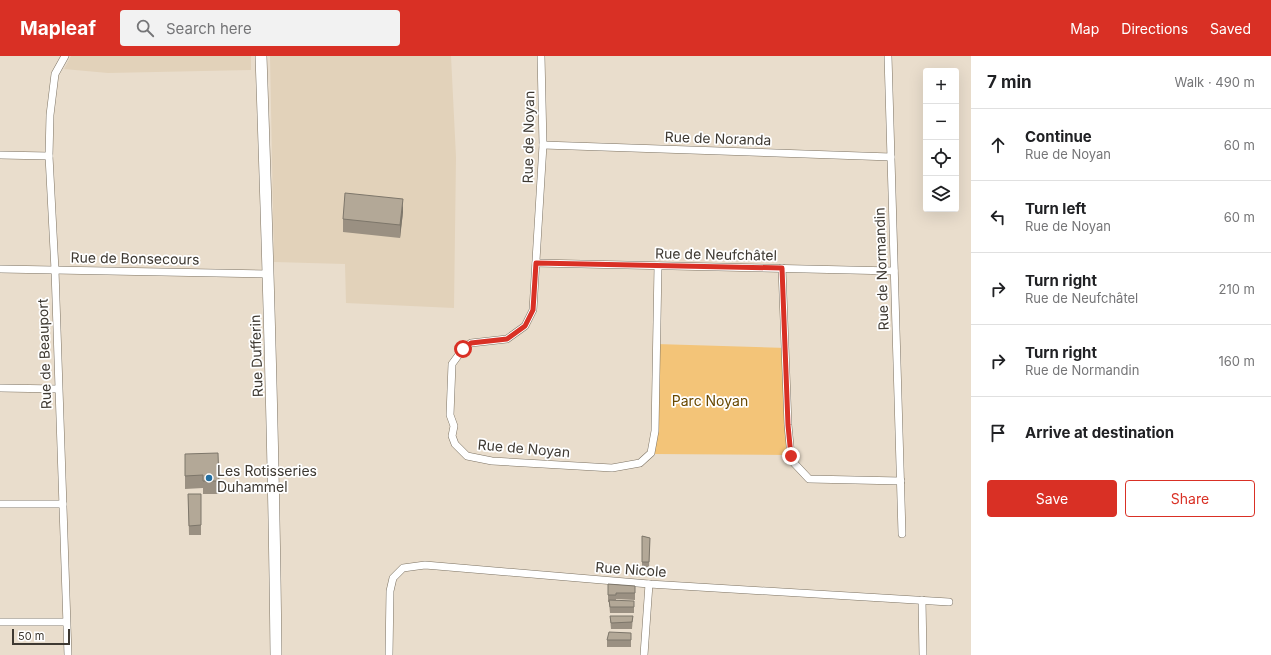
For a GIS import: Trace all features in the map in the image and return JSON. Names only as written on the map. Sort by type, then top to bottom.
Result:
[{"type":"main road","name":"Rue Dufferin","points":[[261,56],[274,457],[276,655]]},
{"type":"street","name":"Rue de Beauport","points":[[65,56],[55,74],[50,115],[49,156],[55,270],[68,655]]},
{"type":"street","name":"Rue de Noyan","points":[[541,56],[543,145],[533,310],[525,326],[507,339],[471,343],[463,349],[452,364],[450,415],[454,426],[452,436],[455,444],[467,456],[492,461],[612,468],[640,463],[651,454],[655,431],[658,266]]},
{"type":"street","name":"Rue de Normandin","points":[[888,56],[902,534]]},
{"type":"street","name":"Rue de Noranda","points":[[543,145],[891,157]]},
{"type":"street","points":[[0,155],[49,156]]},
{"type":"street","name":"Rue de Neufchâtel","points":[[536,263],[894,271]]},
{"type":"street","points":[[782,268],[788,425],[791,456],[794,463],[810,478],[901,481]]},
{"type":"street","name":"Rue de Bonsecours","points":[[0,269],[269,274]]},
{"type":"street","points":[[0,388],[58,389]]},
{"type":"street","points":[[0,504],[63,504]]},
{"type":"street","name":"Rue Nicole","points":[[390,655],[390,591],[393,578],[403,568],[426,565],[649,584],[949,602]]},
{"type":"street","points":[[644,655],[649,584]]},
{"type":"street","points":[[922,600],[924,655]]},
{"type":"street","points":[[0,622],[66,622]]},
{"type":"shaded area","points":[[71,56],[251,56],[251,70],[108,73],[64,69]]},
{"type":"shaded area","points":[[270,56],[451,56],[456,157],[454,308],[346,303],[345,264],[274,262]]},
{"type":"green space","name":"Parc Noyan","points":[[656,344],[787,348],[786,455],[653,454]]},
{"type":"building","points":[[345,193],[403,199],[400,225],[343,219]]},
{"type":"building","points":[[218,453],[219,481],[203,481],[203,475],[185,476],[185,454]]},
{"type":"building","points":[[188,494],[201,494],[201,525],[189,526]]},
{"type":"building","points":[[642,536],[650,538],[649,562],[642,562]]},
{"type":"building","points":[[608,584],[635,586],[635,593],[616,593],[616,595],[608,595]]},
{"type":"building","points":[[609,600],[634,601],[634,607],[610,607]]},
{"type":"building","points":[[610,616],[633,616],[632,622],[611,623]]},
{"type":"building","points":[[609,632],[631,633],[631,640],[607,640]]},
{"type":"place","name":"Les Rotisseries Duhammel","points":[[209,478]]},
{"type":"route","points":[[463,349],[471,343],[507,339],[525,326],[533,310],[536,263],[782,268],[788,425],[791,456]]}]
